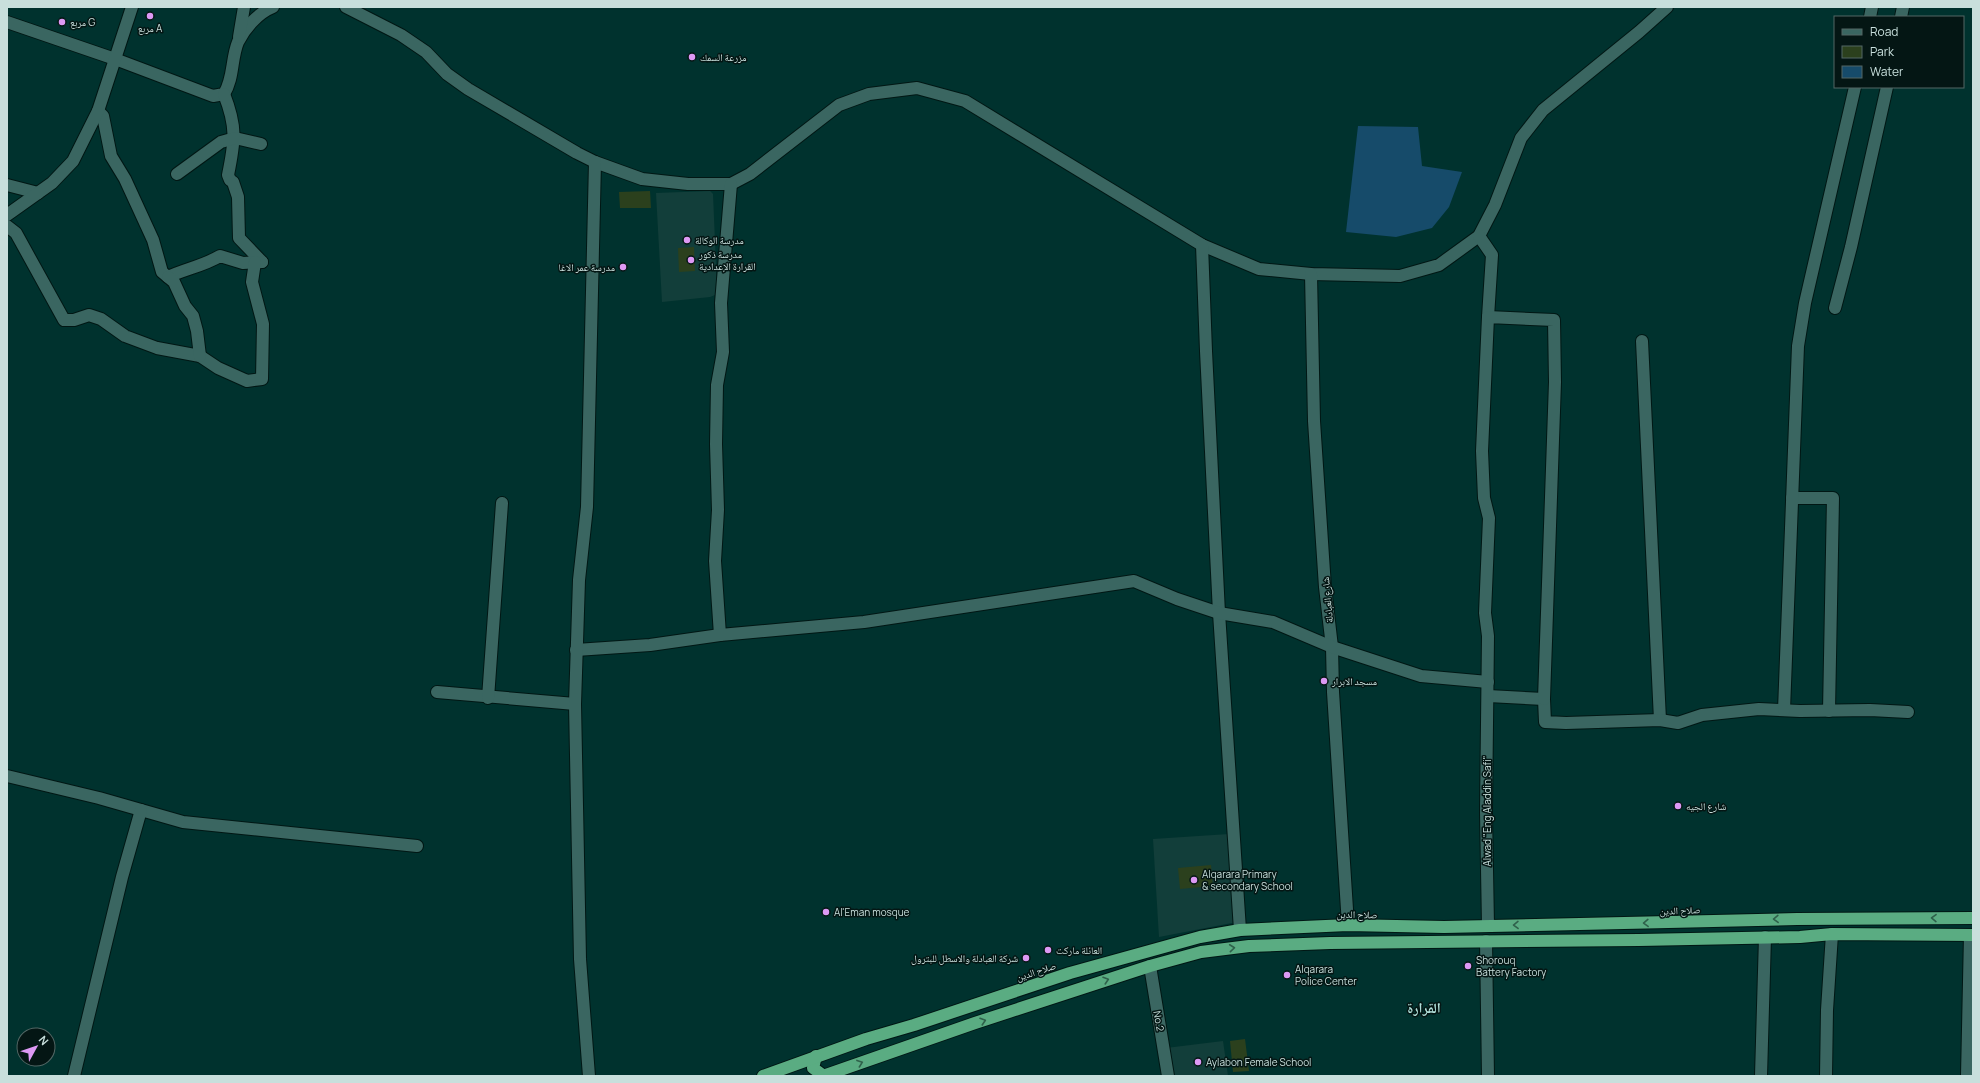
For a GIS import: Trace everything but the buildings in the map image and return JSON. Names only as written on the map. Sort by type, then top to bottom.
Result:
[{"type":"highway","name":"صلاح الدين","points":[[763,1076],[816,1056],[1070,973],[1200,937],[1240,930],[1348,925],[1488,926],[1803,919],[1973,918]]},
{"type":"highway","points":[[1800,937],[1797,925],[1803,919]]},
{"type":"highway","points":[[1378,926],[1373,931],[1373,935],[1379,942]]},
{"type":"highway","points":[[1415,942],[1420,933],[1416,926]]},
{"type":"highway","points":[[816,1056],[813,1068],[823,1076],[910,1045],[1150,966],[1201,952],[1249,946],[1379,942],[1800,937],[1832,934],[1972,935]]},
{"type":"street","points":[[7,215],[52,183],[73,161],[98,111],[132,7]]},
{"type":"street","points":[[224,94],[229,85],[244,7]]},
{"type":"street","points":[[238,42],[253,20],[273,7]]},
{"type":"street","points":[[346,7],[401,35],[426,52],[447,74],[468,89],[594,162],[642,179],[688,184],[731,184],[750,174],[839,105],[869,94],[916,88],[965,100],[1202,245],[1258,269],[1311,274],[1400,276],[1439,265],[1478,236],[1495,205],[1521,138],[1543,110],[1639,32],[1667,7]]},
{"type":"street","points":[[7,22],[115,59],[213,96],[224,94]]},
{"type":"street","points":[[7,27],[115,59]]},
{"type":"street","points":[[1784,710],[1799,338],[1805,303],[1855,88]]},
{"type":"street","points":[[1835,308],[1851,247],[1887,88]]},
{"type":"street","points":[[168,277],[181,271],[210,262],[220,256],[244,263],[262,262],[239,238],[238,198],[233,182],[230,180],[228,175],[235,138],[230,109],[224,94]]},
{"type":"street","points":[[98,111],[103,116],[111,156],[125,179],[153,240],[162,272],[174,282],[185,306],[192,316],[197,331],[200,356]]},
{"type":"street","points":[[177,174],[221,142],[235,138],[261,144]]},
{"type":"street","points":[[589,1076],[580,959],[575,704],[579,580],[587,507],[594,162]]},
{"type":"street","points":[[720,635],[715,561],[718,510],[716,414],[717,385],[722,352],[722,303],[731,184]]},
{"type":"street","points":[[7,185],[38,194]]},
{"type":"street","points":[[7,226],[16,233],[64,320],[74,320],[89,315],[101,319],[125,336],[157,348],[200,356],[218,368],[247,381],[262,379],[263,324],[252,282],[255,262]]},
{"type":"street","name":"Alwad \"Eng Aladdin Safi\"","points":[[1478,236],[1492,255],[1482,451],[1484,498],[1490,518],[1485,613],[1488,636],[1486,812],[1488,926]]},
{"type":"street","points":[[1202,245],[1219,613],[1240,930]]},
{"type":"street","name":"شارع العبادلة","points":[[1311,274],[1314,421],[1325,587],[1332,647],[1333,692],[1348,925]]},
{"type":"street","points":[[1488,317],[1554,320],[1555,382],[1544,699],[1545,722],[1566,724],[1660,720],[1678,723],[1702,715],[1760,709],[1828,711],[1870,710],[1908,712]]},
{"type":"street","points":[[1642,341],[1660,720]]},
{"type":"street","points":[[1792,498],[1833,498],[1828,711]]},
{"type":"street","points":[[488,698],[502,502]]},
{"type":"street","points":[[576,650],[650,645],[720,635],[864,622],[1134,580],[1177,599],[1219,613],[1273,622],[1332,647],[1421,676],[1488,682]]},
{"type":"street","points":[[437,692],[488,698],[509,698],[575,704]]},
{"type":"street","points":[[1488,696],[1544,699]]},
{"type":"street","points":[[7,776],[183,822],[418,846]]},
{"type":"street","points":[[74,1076],[122,877],[141,810]]},
{"type":"street","points":[[1826,1076],[1827,1010],[1832,934]]},
{"type":"street","points":[[1966,1076],[1970,1061],[1972,935]]},
{"type":"street","points":[[1761,1076],[1765,937]]},
{"type":"street","points":[[1486,941],[1488,1076]]},
{"type":"street","name":"No.2","points":[[1150,966],[1168,1076]]},
{"type":"shaded area","name":"مدرسة الوكالة","points":[[710,191],[713,194],[717,290],[715,295],[710,297],[662,302],[656,193]]},
{"type":"shaded area","name":"Alqarara Primary & secondary School","points":[[1229,834],[1237,922],[1159,937],[1153,839]]},
{"type":"shaded area","name":"Aylabon Female School","points":[[1223,1041],[1228,1076],[1171,1076],[1166,1048]]},
{"type":"green space","points":[[650,191],[651,208],[620,208],[619,192]]},
{"type":"green space","points":[[694,247],[695,271],[679,272],[678,248]]},
{"type":"green space","points":[[1211,865],[1213,886],[1180,889],[1178,868]]},
{"type":"green space","points":[[1245,1039],[1249,1071],[1233,1072],[1230,1041]]},
{"type":"water","points":[[1358,126],[1418,127],[1422,166],[1462,172],[1449,207],[1432,228],[1396,237],[1346,232]]},
{"type":"place","name":"مربع A","points":[[150,16]]},
{"type":"place","name":"مربع G","points":[[62,22]]},
{"type":"place","name":"مزرعة السمك","points":[[692,57]]},
{"type":"place","name":"مدرسة الوكالة","points":[[687,240]]},
{"type":"place","name":"مدرسة ذكور القرارة الإعدادية","points":[[691,260]]},
{"type":"place","name":"مدرسة عمر الاغا","points":[[623,267]]},
{"type":"place","name":"مسجد الابرار","points":[[1324,681]]},
{"type":"place","name":"شارع الجيه","points":[[1678,806]]},
{"type":"place","name":"Alqarara Primary & secondary School","points":[[1194,880]]},
{"type":"place","name":"Al'Eman mosque","points":[[826,912]]},
{"type":"place","name":"العائلة ماركت","points":[[1048,950]]},
{"type":"place","name":"شركة العبادلة والاسطل للبترول","points":[[1026,958]]},
{"type":"place","name":"Shorouq Battery Factory","points":[[1468,966]]},
{"type":"place","name":"Alqarara Police Center","points":[[1287,975]]},
{"type":"place","name":"Aylabon Female School","points":[[1198,1062]]},
{"type":"district","name":"القرارة","points":[[1424,1007]]}]
